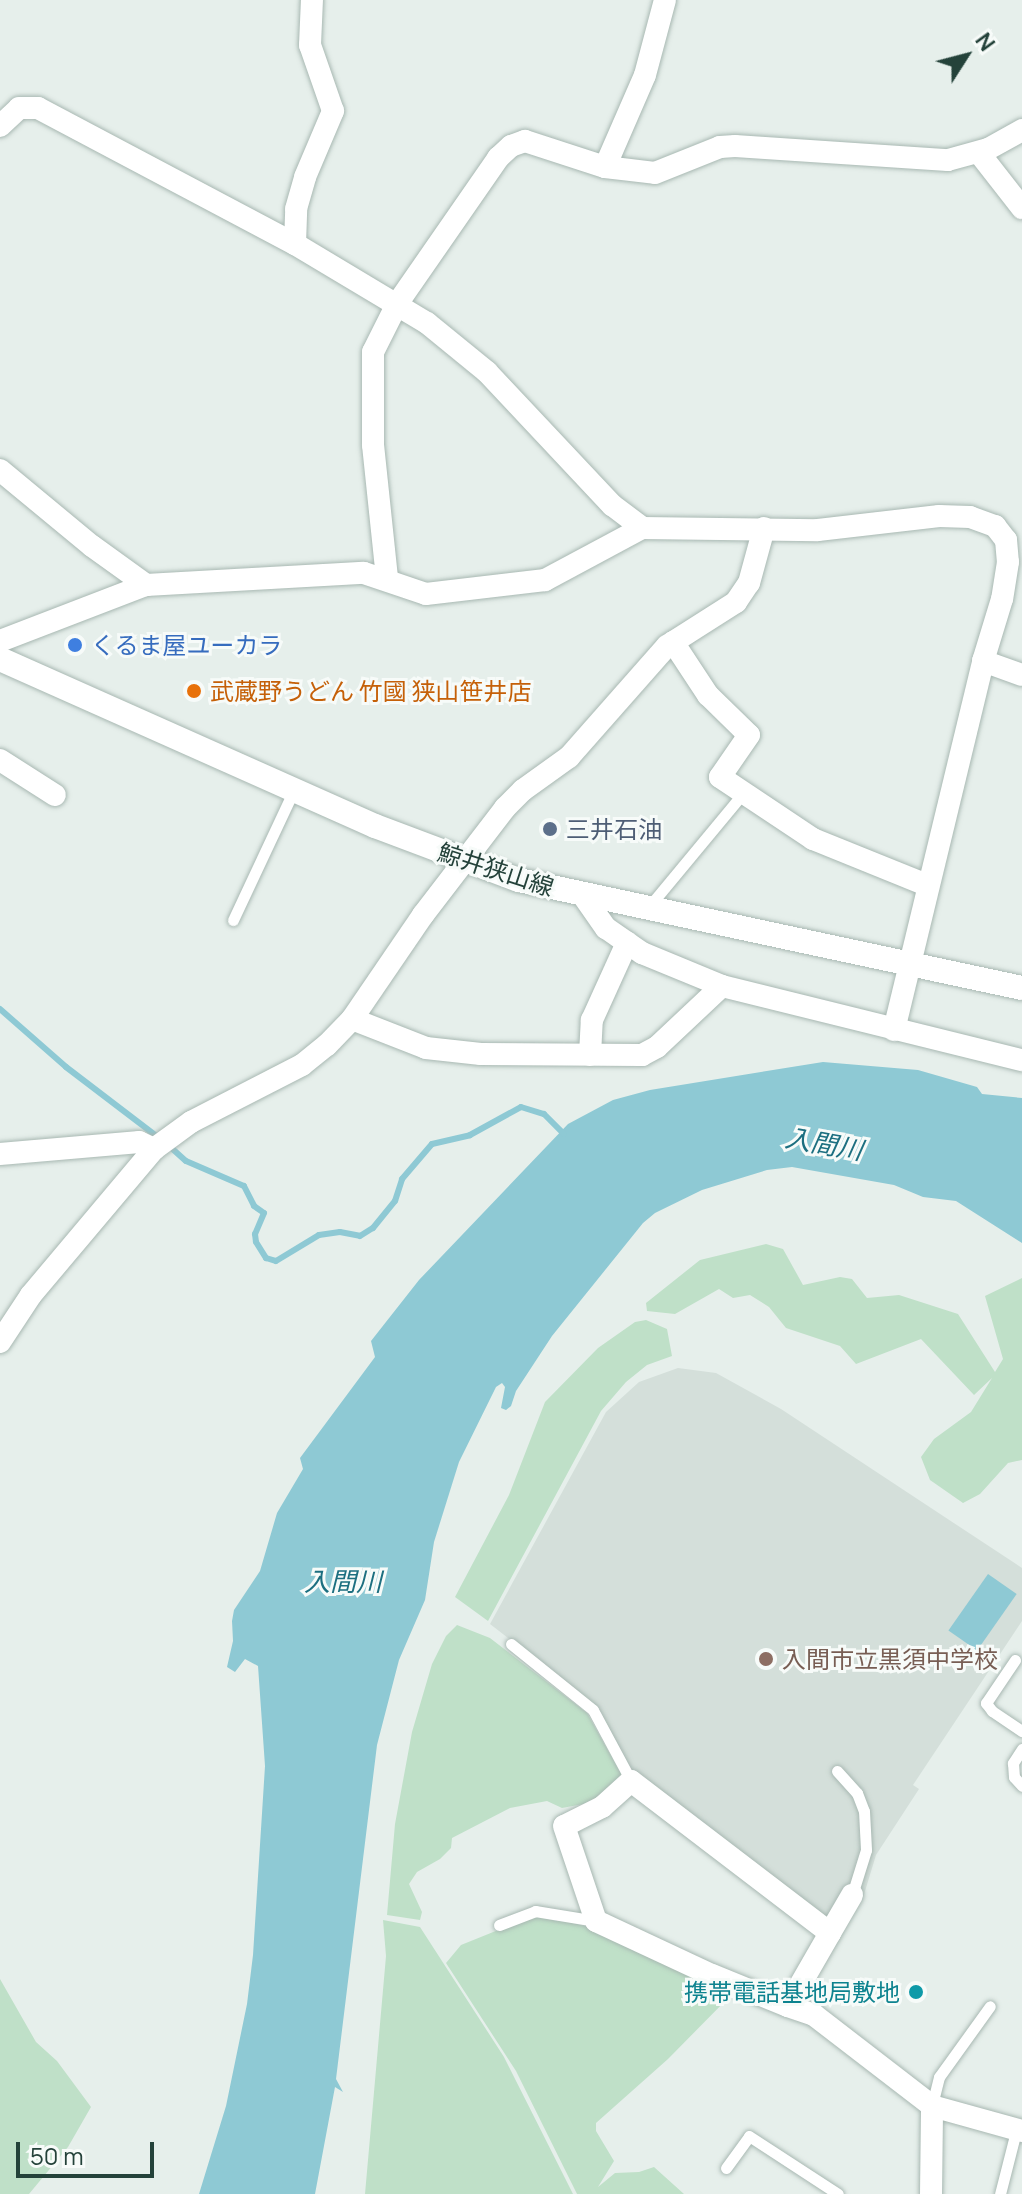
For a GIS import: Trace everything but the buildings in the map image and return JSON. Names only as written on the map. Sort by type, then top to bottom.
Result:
[{"type":"main road","name":"鯨井狭山線","points":[[0,659],[294,790],[465,861],[584,897],[1022,988]]},
{"type":"street","points":[[295,244],[296,209],[333,111],[310,45],[312,0]]},
{"type":"street","points":[[605,167],[645,75],[665,0]]},
{"type":"street","points":[[0,126],[19,108],[38,108],[295,244],[397,304],[427,323],[487,372],[612,505],[642,528]]},
{"type":"street","points":[[387,578],[373,445],[373,352],[397,304],[498,158],[511,146],[525,141],[605,167],[655,173],[720,147],[735,146],[948,160],[979,153],[1022,130]]},
{"type":"street","points":[[979,153],[1022,208]]},
{"type":"street","points":[[0,470],[92,546],[146,585]]},
{"type":"street","points":[[0,641],[146,585],[364,573],[387,578],[426,594],[545,580],[642,528],[818,530],[939,516],[970,517],[995,526],[1006,540],[1008,562],[1002,599],[983,661],[907,964],[894,1030]]},
{"type":"street","points":[[0,1342],[31,1295],[154,1149],[191,1122],[302,1065],[352,1019],[423,915],[505,808],[523,790],[569,757],[673,642],[736,602],[749,583],[764,528]]},
{"type":"street","points":[[673,642],[708,695],[749,735],[720,777],[813,839],[927,885]]},
{"type":"street","points":[[983,661],[1022,675]]},
{"type":"street","points":[[0,760],[55,795]]},
{"type":"street","points":[[584,897],[606,928],[642,953],[722,986],[1022,1060]]},
{"type":"street","points":[[590,1055],[592,1020],[627,943]]},
{"type":"street","points":[[352,1019],[426,1048],[481,1054],[642,1055],[722,986]]},
{"type":"street","points":[[0,1154],[139,1142],[154,1149]]},
{"type":"street","points":[[830,1933],[631,1781],[602,1807],[564,1826],[596,1921],[814,2015],[932,2106],[1019,2131]]},
{"type":"street","points":[[788,2006],[852,1895]]},
{"type":"street","points":[[931,2194],[932,2106]]},
{"type":"lane","points":[[233,920],[294,790]]},
{"type":"lane","points":[[646,910],[744,792]]},
{"type":"lane","points":[[511,1644],[593,1710],[631,1781]]},
{"type":"lane","points":[[1015,1660],[986,1703],[1022,1731]]},
{"type":"lane","points":[[1022,1749],[1013,1763],[1014,1777],[1022,1786]]},
{"type":"lane","points":[[837,1771],[857,1793],[864,1811],[866,1850],[852,1895]]},
{"type":"lane","points":[[499,1925],[535,1911],[596,1921]]},
{"type":"lane","points":[[932,2106],[939,2077],[990,2006]]},
{"type":"lane","points":[[1000,2194],[1019,2131]]},
{"type":"lane","points":[[726,2168],[749,2136],[838,2194]]},
{"type":"shaded area","name":"入間市立黒須中学校","points":[[678,1368],[716,1373],[781,1409],[1022,1568],[1022,1621],[913,1785],[919,1789],[876,1855],[862,1901],[845,1891],[828,1923],[633,1773],[596,1706],[490,1624],[606,1412],[639,1382]]},
{"type":"green space","points":[[766,1244],[783,1249],[803,1285],[840,1277],[852,1279],[867,1298],[899,1295],[958,1314],[995,1372],[1003,1359],[985,1296],[1022,1278],[1022,1460],[1008,1463],[980,1494],[963,1503],[930,1480],[921,1457],[934,1439],[971,1412],[992,1378],[974,1395],[921,1339],[856,1364],[840,1346],[786,1328],[769,1307],[750,1295],[733,1298],[719,1289],[675,1314],[647,1311],[646,1303],[700,1260]]},
{"type":"green space","points":[[646,1320],[667,1329],[672,1356],[647,1365],[626,1382],[601,1411],[488,1621],[455,1597],[509,1495],[545,1402],[598,1348],[635,1322]]},
{"type":"green space","points":[[457,1625],[490,1638],[587,1713],[624,1779],[599,1801],[562,1808],[547,1801],[510,1808],[452,1838],[451,1848],[440,1859],[417,1872],[409,1884],[422,1912],[420,1920],[387,1915],[395,1824],[412,1732],[432,1664],[446,1636]]},
{"type":"green space","points":[[538,1914],[589,1927],[734,1992],[668,2059],[596,2123],[596,2131],[614,2161],[598,2187],[615,2173],[639,2172],[654,2167],[684,2194],[577,2194],[516,2071],[446,1963],[461,1945]]},
{"type":"green space","points":[[383,1920],[420,1927],[504,2057],[573,2194],[365,2194],[386,1956]]},
{"type":"green space","points":[[0,1979],[36,2042],[57,2061],[91,2107],[68,2147],[29,2194],[0,2194]]},
{"type":"water","name":"入間川","points":[[823,1062],[918,1070],[977,1087],[982,1094],[1022,1098],[1022,1243],[956,1201],[923,1197],[894,1185],[792,1167],[767,1170],[702,1190],[655,1213],[643,1223],[552,1336],[506,1410],[501,1408],[505,1387],[502,1383],[496,1387],[459,1462],[434,1542],[425,1600],[399,1660],[377,1745],[336,2079],[343,2092],[335,2087],[315,2194],[199,2194],[226,2106],[247,2004],[265,1766],[258,1666],[245,1659],[235,1672],[227,1667],[233,1641],[232,1621],[234,1610],[260,1571],[277,1513],[303,1469],[300,1458],[375,1357],[371,1341],[419,1280],[568,1124],[613,1100],[650,1090]]},
{"type":"water","points":[[988,1574],[1017,1594],[977,1651],[948,1631]]},
{"type":"waterway","points":[[0,1009],[66,1067],[158,1137]]},
{"type":"waterway","points":[[167,1144],[186,1161],[244,1186],[254,1206],[264,1213],[255,1234],[256,1242],[266,1258],[276,1261],[319,1235],[340,1232],[360,1236],[373,1228],[395,1201],[402,1179],[432,1144],[470,1135],[521,1107],[544,1114],[564,1134]]},
{"type":"place","name":"くるま屋ユーカラ","points":[[75,645]]},
{"type":"place","name":"武蔵野うどん 竹國 狭山笹井店","points":[[194,691]]},
{"type":"place","name":"三井石油","points":[[550,829]]},
{"type":"place","name":"入間市立黒須中学校","points":[[766,1659]]},
{"type":"place","name":"携帯電話基地局敷地","points":[[916,1992]]}]
